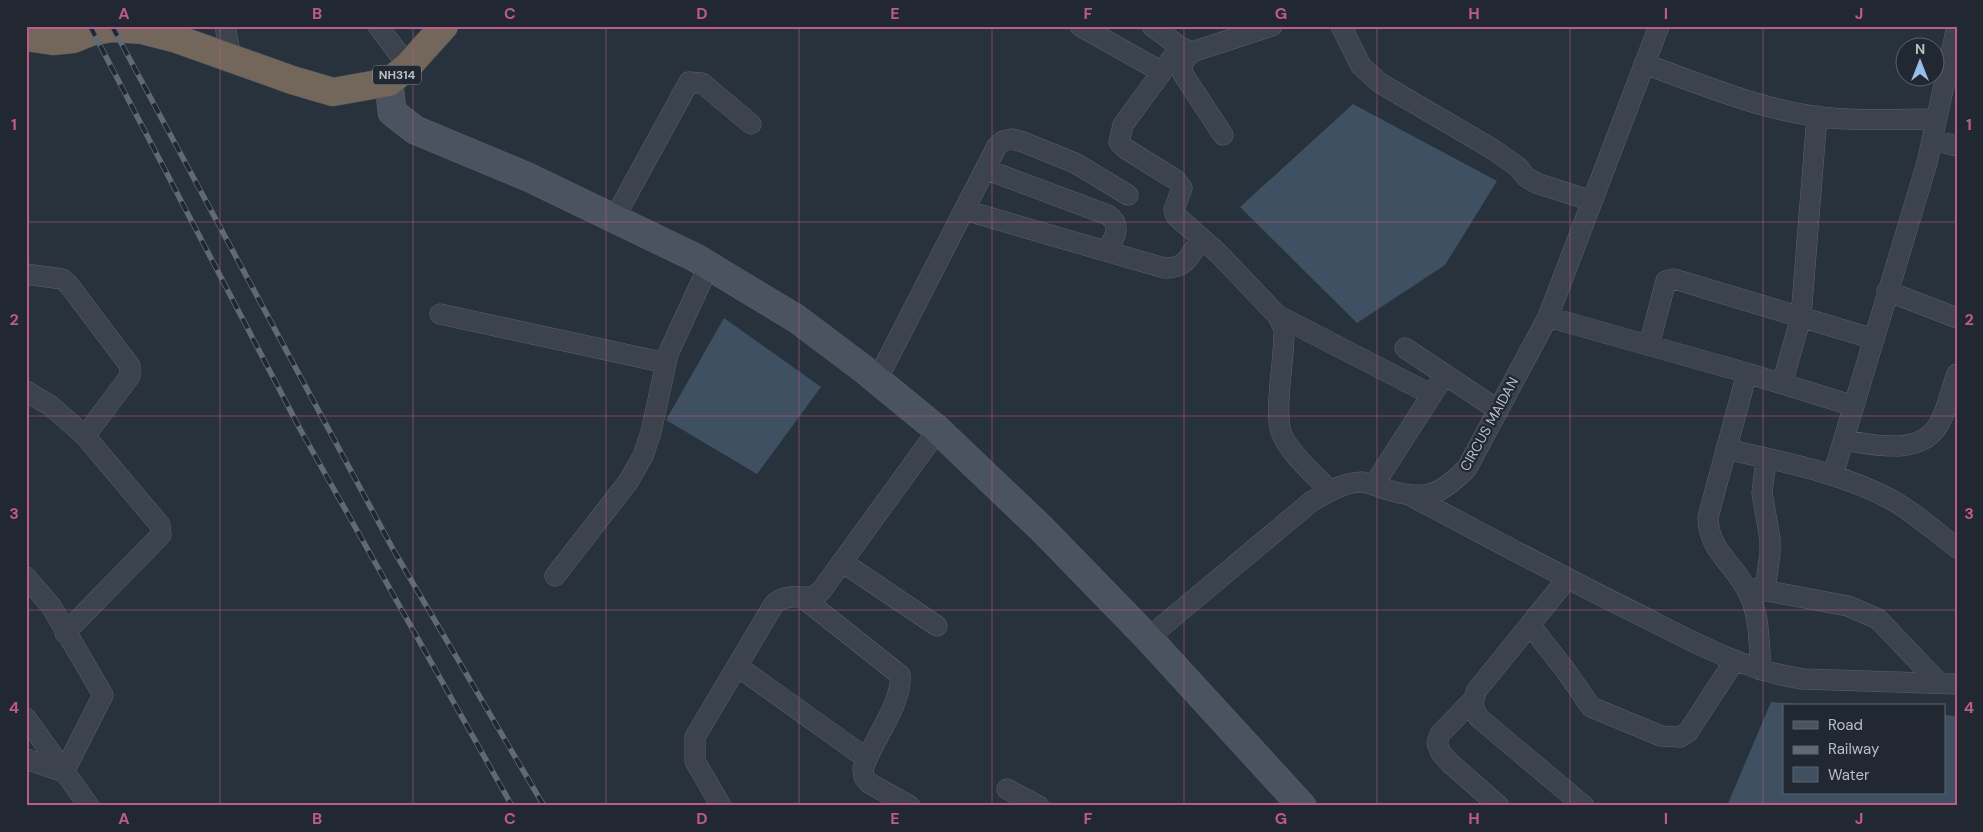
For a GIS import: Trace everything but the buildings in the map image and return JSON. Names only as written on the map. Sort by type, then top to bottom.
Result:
[{"type":"highway","name":"NH314","points":[[26,37],[52,41],[73,39],[93,31],[107,29],[142,30],[333,92],[399,74],[444,26]]},
{"type":"street","points":[[225,26],[230,57]]},
{"type":"street","points":[[378,26],[399,74],[392,112],[414,130],[528,177],[614,217],[709,265],[797,320],[877,380],[938,430],[1042,529],[1148,638],[1290,802]]},
{"type":"street","points":[[1080,26],[1162,72]]},
{"type":"street","points":[[1152,26],[1186,49]]},
{"type":"street","points":[[1272,26],[1228,34],[1186,49],[1162,72],[1123,125],[1119,142],[1126,150],[1176,180],[1182,188],[1174,210],[1176,216],[1218,253],[1277,316],[1284,328],[1278,418],[1281,433],[1289,446],[1330,491]]},
{"type":"street","points":[[1341,26],[1361,66],[1380,84],[1494,150],[1536,183],[1592,201]]},
{"type":"street","name":"CIRCUS MAIDAN","points":[[1148,638],[1312,501],[1330,491],[1346,485],[1363,482],[1411,496],[1430,494],[1451,484],[1467,468],[1548,317],[1659,26]]},
{"type":"street","points":[[1834,475],[1932,140],[1957,26]]},
{"type":"street","points":[[1186,49],[1182,62],[1182,74],[1223,135]]},
{"type":"street","points":[[1644,64],[1772,107],[1817,116],[1867,120],[1936,119]]},
{"type":"street","points":[[614,217],[689,82],[695,81],[702,84],[751,124]]},
{"type":"street","points":[[1782,384],[1801,317],[1817,116]]},
{"type":"street","points":[[877,380],[985,169],[998,146],[1004,141],[1012,139],[1075,163],[1128,195]]},
{"type":"street","points":[[1932,140],[1957,146]]},
{"type":"street","points":[[985,169],[1108,215],[1115,220],[1117,228],[1107,252]]},
{"type":"street","points":[[964,210],[1164,268],[1183,266],[1201,238]]},
{"type":"street","points":[[555,576],[628,482],[643,456],[651,432],[666,363],[676,334],[709,265]]},
{"type":"street","points":[[26,274],[62,280],[69,285],[130,366],[130,376],[85,436]]},
{"type":"street","points":[[1649,346],[1666,281],[1674,279],[1874,339]]},
{"type":"street","points":[[1887,291],[1957,318]]},
{"type":"street","points":[[440,314],[666,363]]},
{"type":"street","points":[[1277,316],[1432,395]]},
{"type":"street","points":[[1548,317],[1747,373],[1854,406]]},
{"type":"street","points":[[1405,348],[1498,410]]},
{"type":"street","points":[[1747,373],[1708,517],[1708,532],[1714,545],[1746,587],[1756,614],[1761,670]]},
{"type":"street","points":[[1374,485],[1445,374]]},
{"type":"street","points":[[1844,440],[1883,447],[1900,446],[1916,443],[1932,434],[1940,422],[1957,374]]},
{"type":"street","points":[[26,391],[51,406],[85,436],[160,524],[162,530],[161,535],[65,633]]},
{"type":"street","points":[[721,806],[695,761],[695,737],[774,604],[782,597],[813,597],[821,590],[938,430]]},
{"type":"street","points":[[1726,449],[1834,475],[1893,501],[1957,548]]},
{"type":"street","points":[[1765,591],[1770,553],[1770,539],[1762,493],[1766,458]]},
{"type":"street","points":[[1411,496],[1567,579],[1734,660],[1761,670],[1803,680],[1948,684]]},
{"type":"street","points":[[842,562],[937,626]]},
{"type":"street","points":[[26,577],[51,606],[102,695],[64,772]]},
{"type":"street","points":[[1567,579],[1477,690],[1473,700],[1473,709],[1479,718],[1579,804]]},
{"type":"street","points":[[1746,587],[1848,606],[1864,612],[1878,619],[1948,684]]},
{"type":"street","points":[[803,598],[900,675],[901,682],[891,710],[866,758],[863,769],[864,777],[870,783],[910,806]]},
{"type":"street","points":[[1530,625],[1591,707],[1661,736],[1680,737],[1688,732],[1734,660]]},
{"type":"street","points":[[737,666],[866,758]]},
{"type":"street","points":[[1473,700],[1440,734],[1437,744],[1441,753],[1450,763],[1499,806]]},
{"type":"street","points":[[26,718],[89,806]]},
{"type":"street","points":[[26,759],[64,772]]},
{"type":"street","points":[[1007,789],[1039,806]]},
{"type":"water","points":[[1353,104],[1497,181],[1445,265],[1357,323],[1240,207]]},
{"type":"water","points":[[724,318],[821,387],[757,474],[666,420]]},
{"type":"water","points":[[1771,702],[1794,704],[1783,704],[1783,794],[1946,794],[1946,715],[1957,716],[1957,806],[1727,806]]},
{"type":"railway","points":[[90,26],[300,429],[512,806]]},
{"type":"railway","points":[[112,26],[394,551],[544,806]]}]
